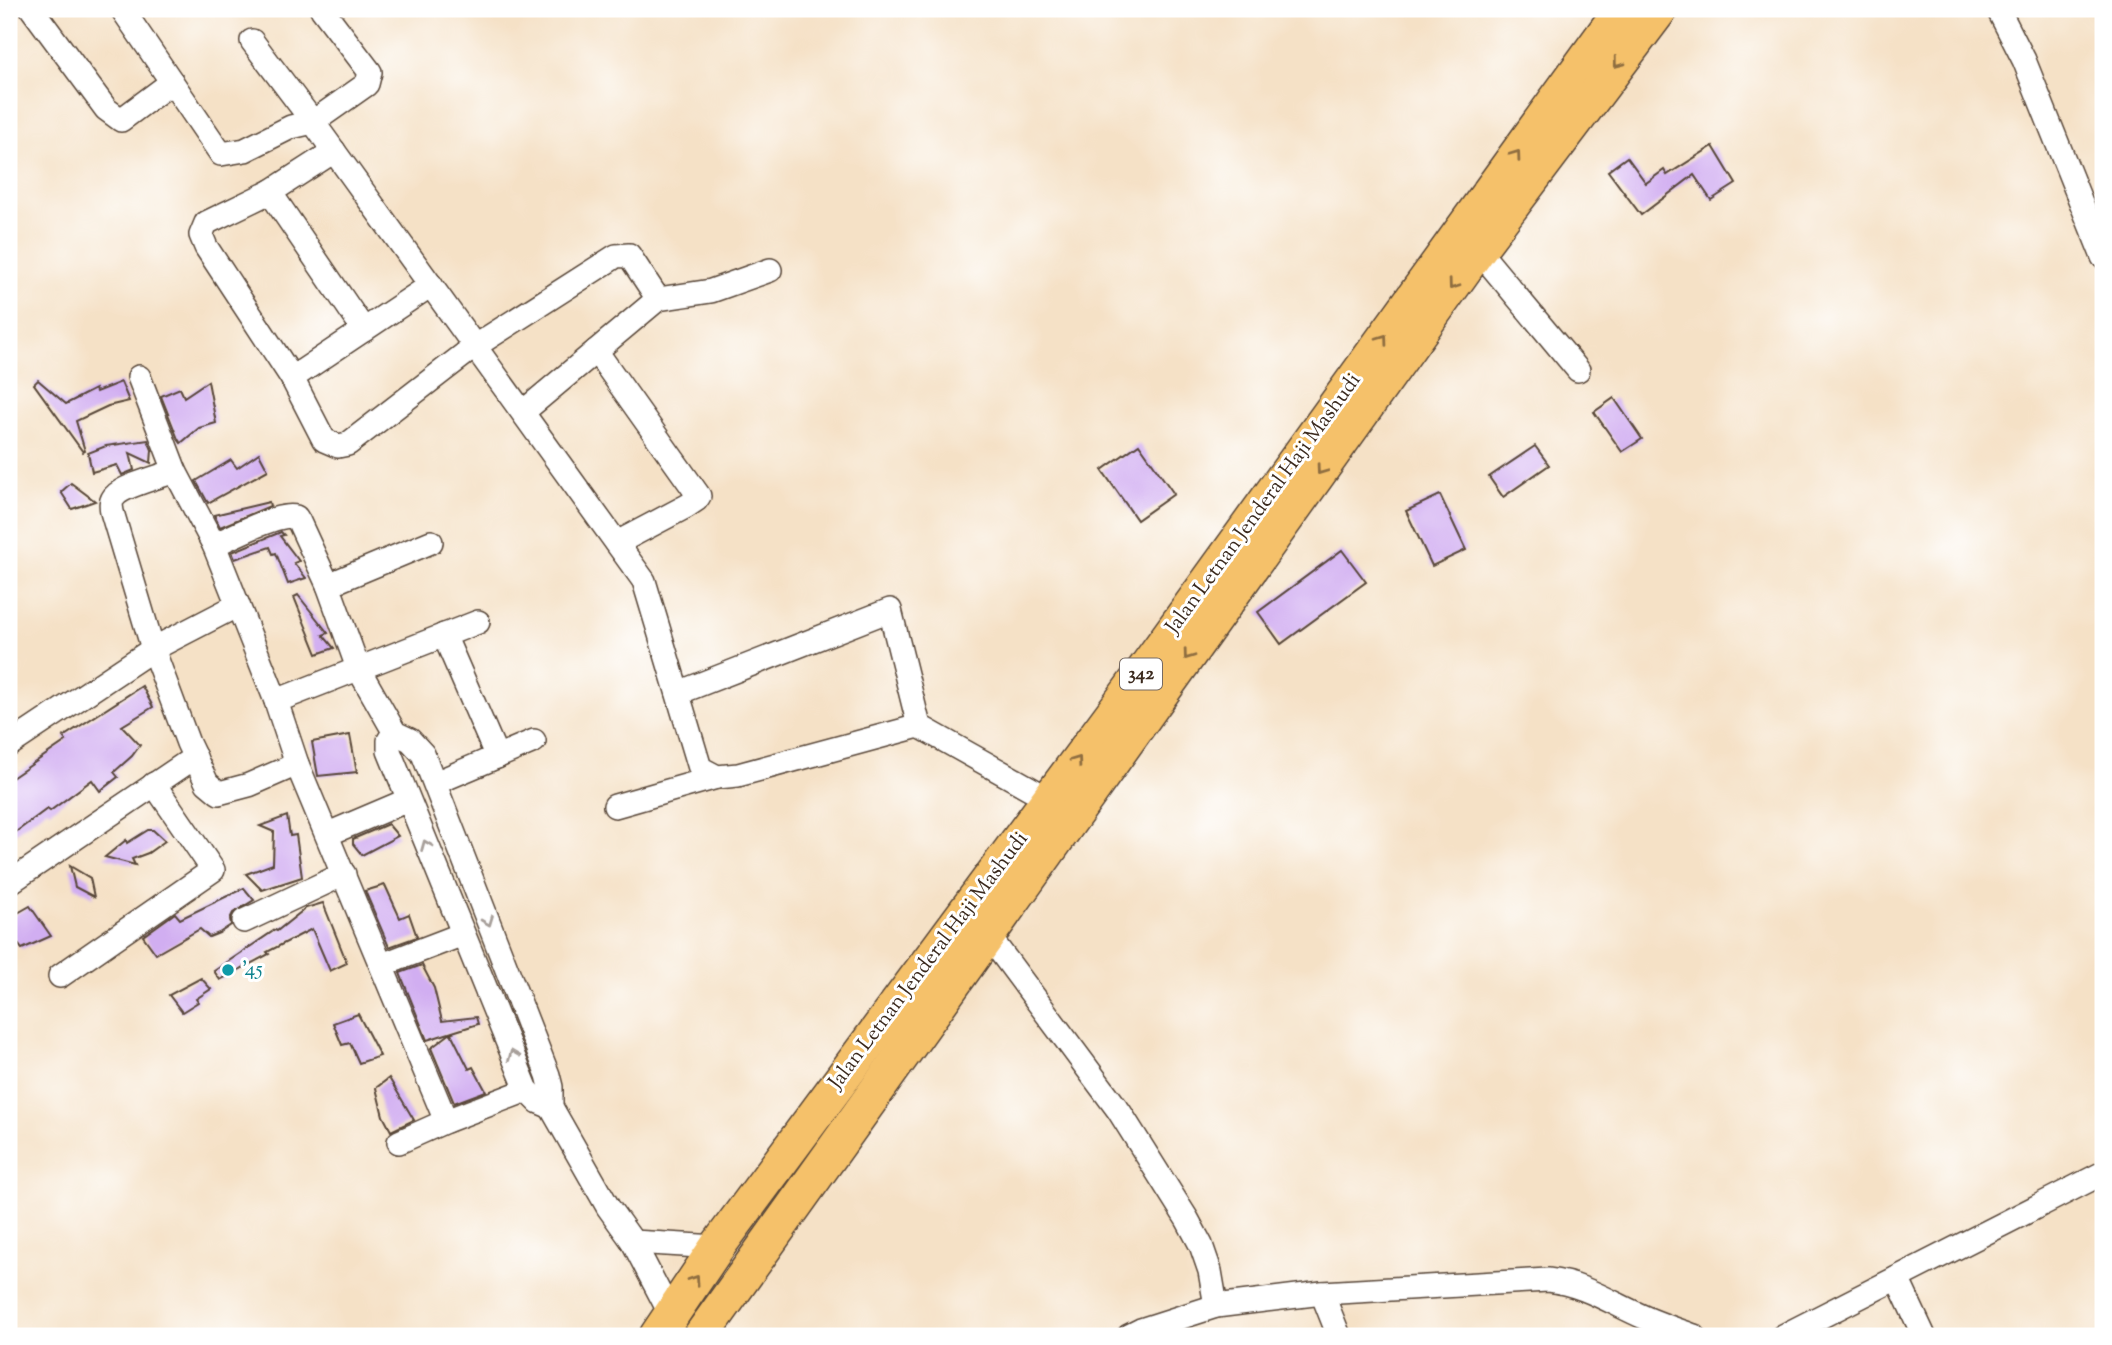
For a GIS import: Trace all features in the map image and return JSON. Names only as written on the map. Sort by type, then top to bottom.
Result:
[{"type":"main road","name":"Jalan Letnan Jenderal Haji Mashudi","points":[[664,1326],[717,1247],[1049,799],[1622,9]]},
{"type":"main road","name":"Jalan Letnan Jenderal Haji Mashudi","points":[[701,1336],[1478,250],[1660,9]]},
{"type":"street","points":[[32,9],[106,108],[121,120],[172,82]]},
{"type":"street","points":[[122,9],[221,153],[244,150],[291,127],[313,122],[367,84],[370,72],[322,9]]},
{"type":"street","points":[[1998,9],[2029,72],[2103,256]]},
{"type":"street","points":[[252,41],[644,581],[700,768],[717,777]]},
{"type":"street","points":[[334,151],[272,191],[206,223],[201,235],[206,247],[292,378],[324,440],[338,446],[348,444],[475,346],[616,256],[629,255],[658,299]]},
{"type":"street","points":[[272,191],[274,198],[364,330]]},
{"type":"street","points":[[1478,250],[1578,370]]},
{"type":"street","points":[[523,412],[658,299],[711,291],[770,270]]},
{"type":"street","points":[[292,378],[431,285]]},
{"type":"street","points":[[596,351],[699,496],[687,506],[617,543]]},
{"type":"street","points":[[139,377],[175,471],[214,545],[276,701],[297,764],[446,1121]]},
{"type":"street","points":[[175,471],[122,491],[111,503],[153,649],[195,757],[207,783],[219,793],[248,785],[297,764]]},
{"type":"street","points":[[214,545],[272,520],[293,515],[299,522],[328,584],[358,668],[395,733],[410,740],[423,754],[548,1075],[551,1107],[608,1207],[633,1242],[664,1326]]},
{"type":"street","points":[[328,584],[431,542]]},
{"type":"street","points":[[9,745],[153,649],[238,605]]},
{"type":"street","points":[[678,693],[890,610],[919,726]]},
{"type":"street","points":[[276,701],[478,622]]},
{"type":"street","points":[[444,635],[497,757]]},
{"type":"street","points":[[615,806],[919,726],[1049,799]]},
{"type":"street","points":[[395,733],[388,740],[388,751],[527,1090],[539,1102],[551,1107]]},
{"type":"street","points":[[435,783],[534,741]]},
{"type":"street","points":[[9,883],[195,757]]},
{"type":"street","points":[[60,976],[213,870],[154,785]]},
{"type":"street","points":[[327,834],[408,800]]},
{"type":"street","points":[[244,921],[344,874]]},
{"type":"street","points":[[382,965],[463,934]]},
{"type":"street","points":[[988,935],[1119,1111],[1187,1219],[1201,1245],[1210,1271],[1216,1306]]},
{"type":"street","points":[[399,1142],[527,1090]]},
{"type":"street","points":[[1783,1336],[2103,1173]]},
{"type":"street","points":[[633,1242],[717,1247]]},
{"type":"street","points":[[1897,1278],[1924,1336]]},
{"type":"street","points":[[1129,1336],[1216,1306],[1322,1293],[1548,1280],[1568,1282],[1646,1318],[1694,1336]]},
{"type":"street","points":[[1322,1293],[1339,1336]]},
{"type":"building","points":[[1713,146],[1736,184],[1711,200],[1694,175],[1641,215],[1608,171],[1627,157],[1646,183],[1664,170],[1667,175]]},
{"type":"building","points":[[38,380],[66,404],[95,389],[96,392],[121,382],[129,401],[108,406],[76,421],[85,451],[83,452],[34,384]]},
{"type":"building","points":[[208,381],[216,423],[199,428],[181,443],[161,396],[180,388],[184,397]]},
{"type":"building","points":[[1614,398],[1642,439],[1622,452],[1594,412]]},
{"type":"building","points":[[148,440],[152,450],[151,463],[130,453],[134,470],[122,475],[117,465],[92,472],[88,453],[106,446]]},
{"type":"building","points":[[1139,444],[1174,494],[1137,520],[1102,470]]},
{"type":"building","points":[[1535,446],[1549,465],[1503,497],[1489,477]]},
{"type":"building","points":[[259,453],[268,470],[208,503],[196,481],[231,460],[237,468]]},
{"type":"building","points":[[71,483],[95,501],[72,509],[61,492]]},
{"type":"building","points":[[1440,495],[1466,550],[1432,566],[1406,511]]},
{"type":"building","points":[[269,502],[270,506],[220,527],[214,515]]},
{"type":"building","points":[[281,532],[284,535],[280,536],[299,561],[294,563],[306,578],[288,584],[276,553],[273,554],[270,547],[235,559],[232,552]]},
{"type":"building","points":[[1342,550],[1366,582],[1281,644],[1258,612]]},
{"type":"building","points":[[298,595],[328,633],[323,635],[334,648],[317,654],[294,597]]},
{"type":"building","points":[[142,686],[153,707],[122,726],[140,745],[114,772],[118,777],[100,791],[92,780],[9,837],[9,780],[66,741],[63,737]]},
{"type":"building","points":[[350,735],[357,772],[318,776],[312,742]]},
{"type":"building","points":[[287,816],[290,836],[296,835],[302,877],[262,890],[246,874],[273,864],[274,832],[260,826]]},
{"type":"building","points":[[388,824],[398,836],[362,855],[353,844],[353,839]]},
{"type":"building","points":[[148,830],[153,830],[165,841],[148,853],[132,859],[135,865],[105,857],[126,840],[127,843]]},
{"type":"building","points":[[70,866],[90,878],[94,897],[75,887]]},
{"type":"building","points":[[385,885],[400,918],[409,914],[417,937],[389,947],[365,891]]},
{"type":"building","points":[[244,888],[254,900],[233,913],[231,925],[219,933],[209,937],[200,929],[156,954],[143,936],[175,913],[180,919]]},
{"type":"building","points":[[323,903],[347,963],[330,971],[312,929],[220,980],[214,971],[277,931],[306,908]]},
{"type":"building","points":[[30,906],[51,936],[22,949],[9,932],[9,918]]},
{"type":"building","points":[[422,965],[434,988],[442,1021],[476,1017],[478,1024],[427,1040],[400,973]]},
{"type":"building","points":[[201,978],[211,989],[196,999],[198,1002],[182,1012],[169,995]]},
{"type":"building","points":[[358,1014],[380,1056],[359,1063],[350,1043],[342,1045],[333,1023]]},
{"type":"building","points":[[451,1033],[469,1069],[473,1067],[486,1091],[454,1103],[431,1048]]},
{"type":"building","points":[[389,1078],[414,1120],[391,1131],[383,1116],[376,1088]]},
{"type":"place","name":"'45","points":[[228,970]]}]
